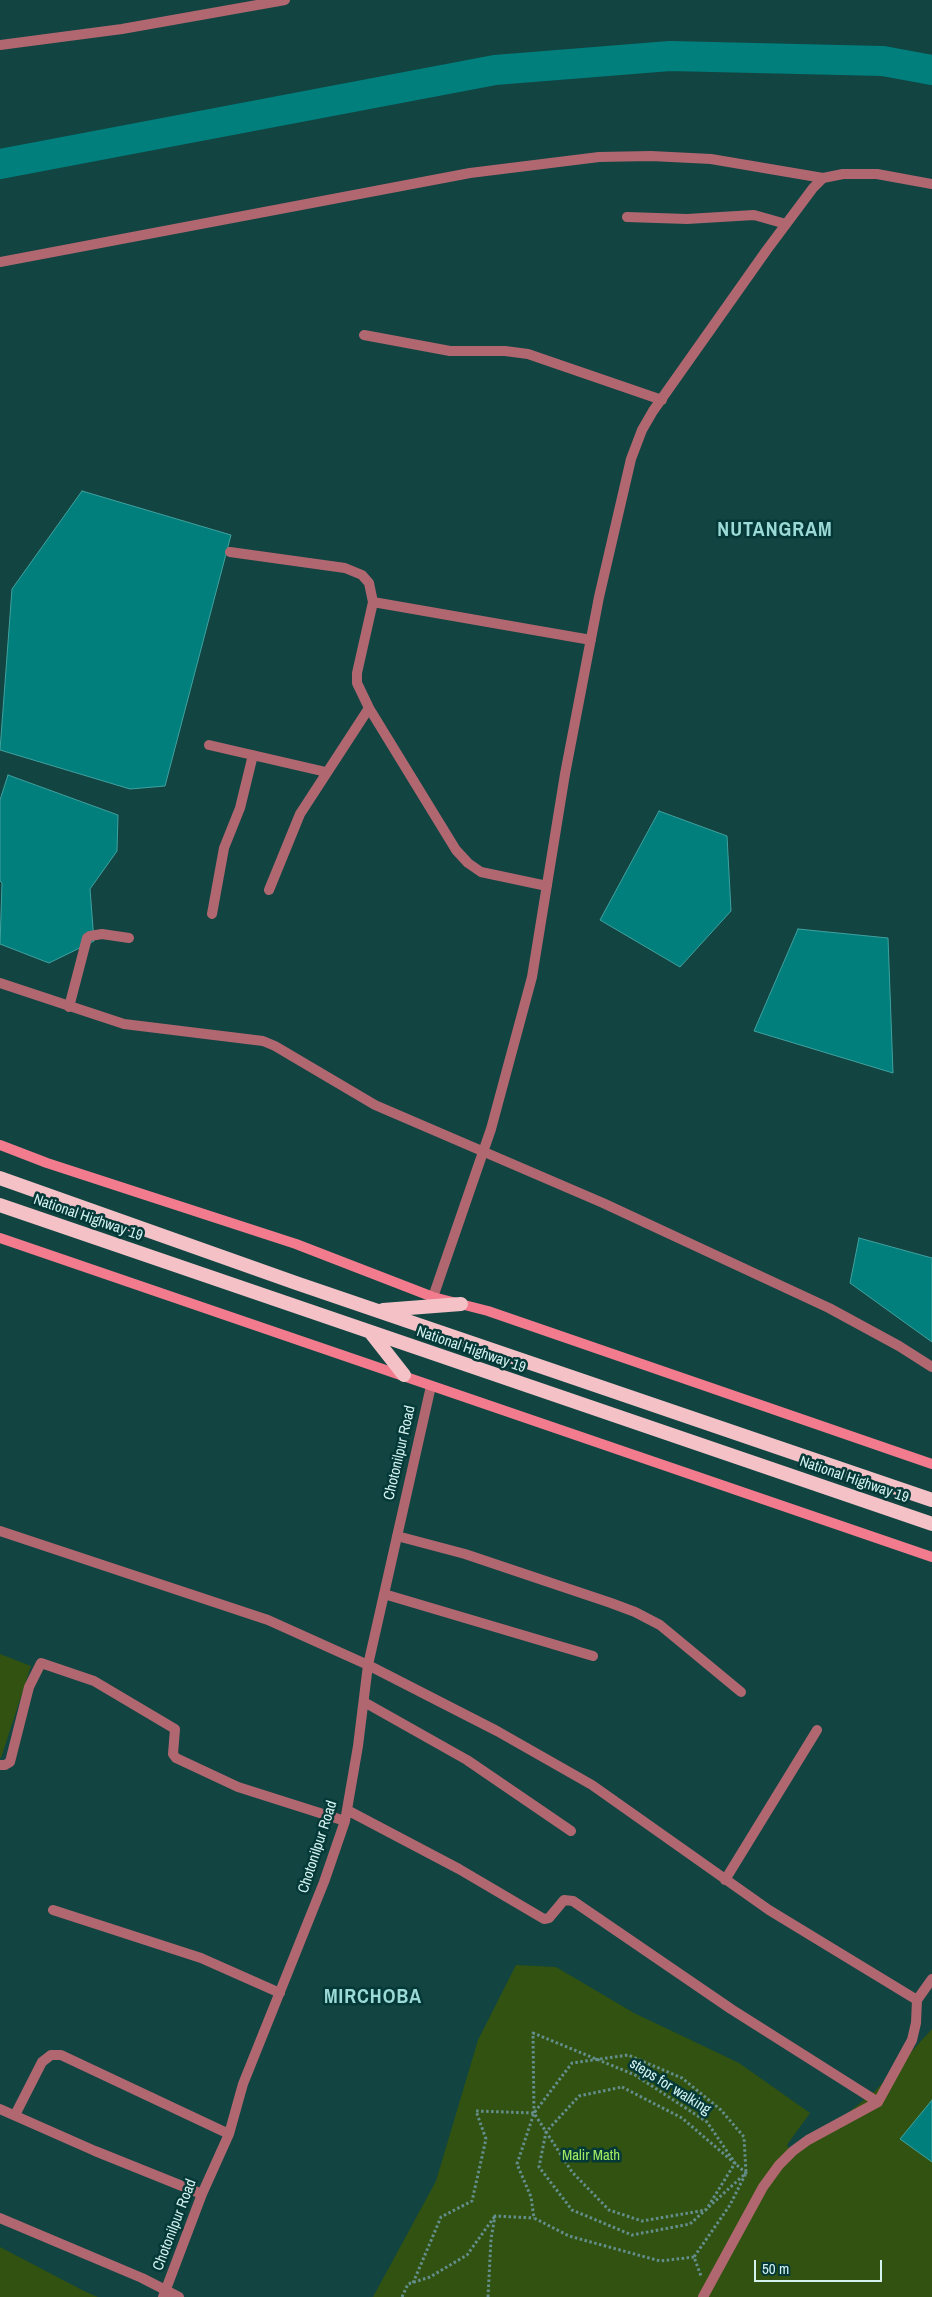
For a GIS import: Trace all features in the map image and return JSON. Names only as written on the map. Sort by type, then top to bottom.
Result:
[{"type":"highway","points":[[0,1178],[932,1500]]},
{"type":"highway","name":"National Highway 19","points":[[0,1205],[932,1524]]},
{"type":"highway","points":[[378,1310],[461,1304]]},
{"type":"highway","points":[[371,1333],[404,1375]]},
{"type":"main road","points":[[0,1145],[47,1163],[296,1244],[433,1297],[507,1318],[932,1464]]},
{"type":"main road","points":[[0,1238],[932,1557]]},
{"type":"street","points":[[0,45],[122,30],[285,0]]},
{"type":"street","points":[[0,262],[470,172],[599,158],[651,156],[711,159],[823,178],[843,174],[877,174],[932,184]]},
{"type":"street","points":[[433,1297],[484,1151],[532,977],[565,774],[591,640],[631,459],[642,430],[662,400],[786,224],[813,188],[823,178]]},
{"type":"street","points":[[627,216],[687,219],[754,215],[786,224]]},
{"type":"street","points":[[364,335],[450,351],[505,351],[528,354],[662,400]]},
{"type":"street","points":[[230,552],[345,568],[362,575],[369,583],[373,602],[357,673],[357,683],[370,708],[456,850],[468,863],[481,872],[547,886]]},
{"type":"street","points":[[373,602],[591,640]]},
{"type":"street","points":[[269,890],[300,814],[370,708]]},
{"type":"street","points":[[209,745],[326,772]]},
{"type":"street","points":[[212,914],[224,848],[240,808],[253,755]]},
{"type":"street","points":[[69,1007],[87,938],[102,934],[129,938]]},
{"type":"street","points":[[0,983],[124,1024],[262,1041],[275,1046],[375,1105],[603,1203],[829,1308],[899,1346],[932,1367]]},
{"type":"street","name":"Chotonilpur Road","points":[[165,2294],[202,2194],[229,2134],[242,2084],[324,1882],[345,1822],[368,1665],[431,1386]]},
{"type":"street","points":[[0,1531],[268,1620],[368,1665],[497,1731],[592,1785],[768,1910],[917,2000]]},
{"type":"street","points":[[397,1536],[465,1554],[635,1612],[660,1625],[741,1692]]},
{"type":"street","points":[[384,1594],[594,1656]]},
{"type":"street","points":[[0,1765],[10,1762],[29,1687],[41,1664],[94,1681],[174,1730],[173,1754],[176,1758],[238,1786],[345,1822]]},
{"type":"street","points":[[364,1702],[467,1760],[571,1831]]},
{"type":"street","points":[[725,1880],[817,1730]]},
{"type":"street","points":[[347,1810],[459,1869],[544,1919],[550,1918],[564,1900],[572,1900],[731,2009],[878,2102]]},
{"type":"street","points":[[53,1910],[201,1958],[280,1993]]},
{"type":"street","points":[[705,2294],[763,2187],[778,2165],[800,2146],[878,2102],[912,2040],[916,2023],[917,2000],[932,1979]]},
{"type":"street","points":[[15,2116],[42,2062],[51,2055],[61,2054],[229,2134]]},
{"type":"street","points":[[0,2109],[95,2151],[202,2194]]},
{"type":"street","points":[[0,2218],[165,2294],[179,2297]]},
{"type":"path","name":"steps for walking","points":[[534,2113],[533,2033],[634,2075],[708,2122],[735,2163]]},
{"type":"path","points":[[495,2216],[534,2218],[568,2236],[660,2261],[694,2257],[730,2206],[746,2173],[744,2137],[721,2110],[682,2078],[628,2055],[572,2063],[534,2113],[517,2164],[531,2197],[534,2218]]},
{"type":"path","points":[[622,2087],[682,2118],[746,2173],[690,2224],[632,2235],[572,2210],[539,2166],[546,2132],[579,2096],[622,2087]]},
{"type":"path","points":[[412,2283],[441,2217],[472,2201],[486,2139],[476,2111],[534,2113]]},
{"type":"path","points":[[534,2113],[572,2172],[608,2210],[642,2221],[706,2210],[735,2163]]},
{"type":"path","points":[[402,2297],[408,2284],[430,2277],[468,2255],[495,2216]]},
{"type":"path","points":[[488,2297],[491,2239],[495,2216]]},
{"type":"path","points":[[694,2257],[705,2294]]},
{"type":"green space","points":[[0,1654],[31,1666],[1,1758],[0,1757]]},
{"type":"green space","name":"Malir Math","points":[[516,1965],[556,1967],[634,2013],[739,2063],[810,2113],[787,2145],[791,2152],[786,2163],[875,2091],[932,2029],[932,2297],[373,2297],[436,2181],[478,2040]]},
{"type":"green space","points":[[0,2247],[84,2291],[98,2297],[0,2297]]},
{"type":"water","points":[[82,491],[231,535],[165,786],[130,789],[0,750],[12,589]]},
{"type":"water","points":[[8,775],[118,815],[117,851],[90,889],[94,941],[49,963],[0,944],[2,883],[0,881],[0,800]]},
{"type":"water","points":[[659,811],[727,836],[731,911],[680,967],[600,920]]},
{"type":"water","points":[[798,929],[888,938],[893,1073],[754,1031]]},
{"type":"water","points":[[859,1238],[932,1258],[932,1342],[850,1283]]},
{"type":"water","points":[[932,2100],[932,2162],[900,2139]]},
{"type":"waterway","points":[[0,164],[495,70],[670,56],[883,61],[932,70]]},
{"type":"district","name":"NUTANGRAM","points":[[775,531]]},
{"type":"district","name":"MIRCHOBA","points":[[373,1998]]}]
